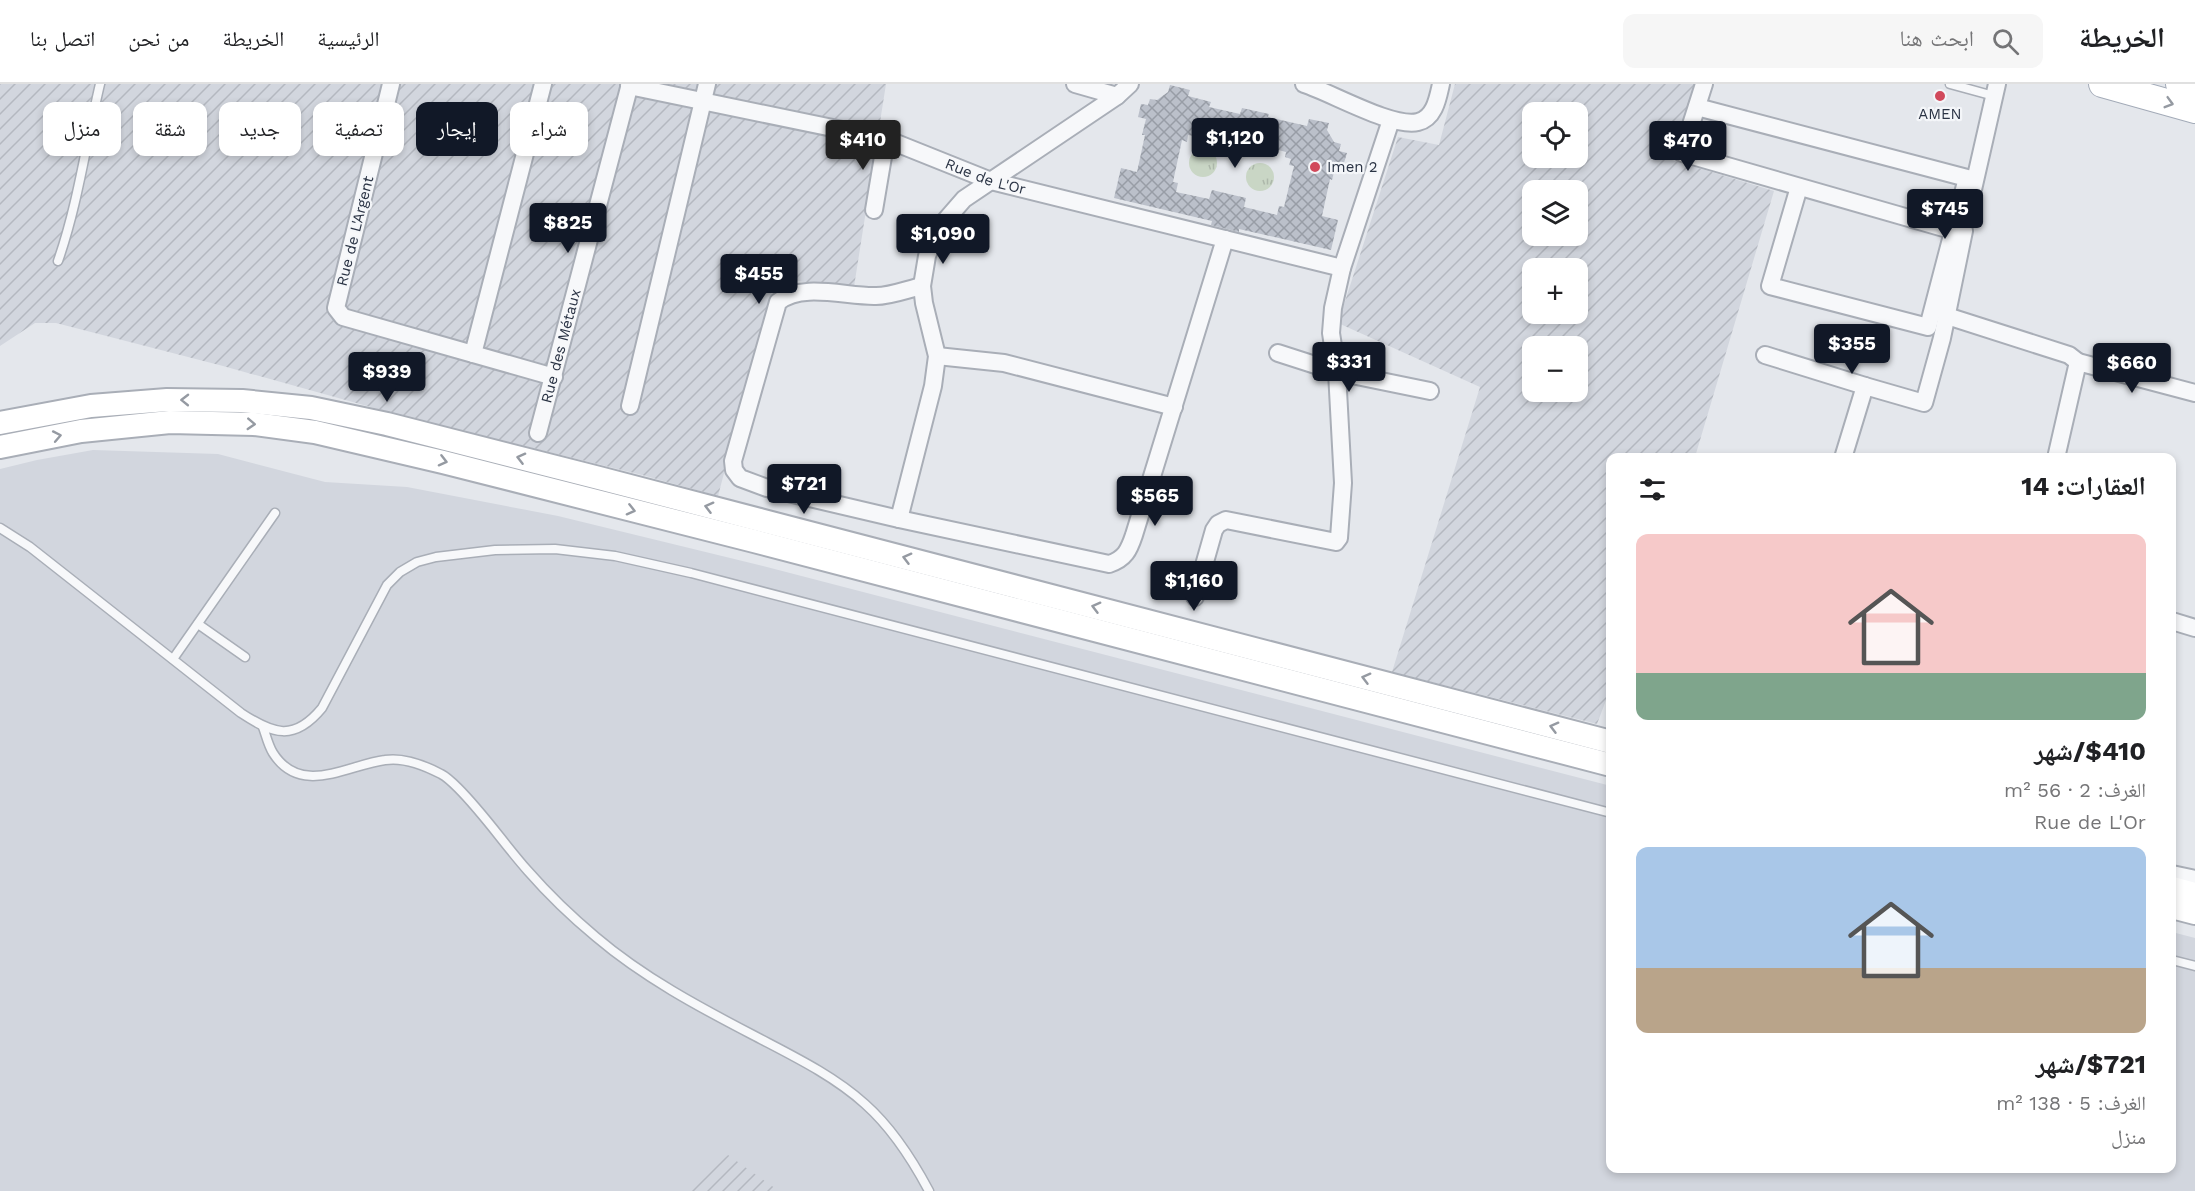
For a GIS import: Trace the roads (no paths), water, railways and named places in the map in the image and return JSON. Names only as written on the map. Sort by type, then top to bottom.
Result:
[{"type":"main road","points":[[2102,84],[2195,110]]},
{"type":"main road","points":[[2179,84],[2195,88]]},
{"type":"street","name":"Rue de L'Argent","points":[[391,84],[336,308],[343,317],[473,354]]},
{"type":"street","points":[[543,84],[473,354],[554,377]]},
{"type":"street","points":[[1075,84],[1117,96]]},
{"type":"street","points":[[899,519],[933,386],[937,356],[922,286],[927,256],[937,230],[964,199],[1117,96],[1131,84]]},
{"type":"street","points":[[1304,84],[1391,120],[1419,122],[1429,116],[1436,106],[1441,84]]},
{"type":"street","points":[[1704,84],[1682,153],[1954,231]]},
{"type":"street","name":"Rue de L'Or","points":[[629,85],[704,92],[886,139],[991,181],[1342,268]]},
{"type":"street","name":"Rue des Métaux","points":[[538,433],[629,85]]},
{"type":"street","points":[[1765,355],[1924,403],[1942,338],[1996,90]]},
{"type":"street","points":[[630,406],[704,92]]},
{"type":"street","points":[[1697,107],[1967,178],[1929,327],[1770,286],[1799,187]]},
{"type":"street","points":[[1195,597],[1214,530],[1218,524],[1226,520],[1336,542],[1338,540],[1343,483],[1337,372],[1331,333],[1333,308],[1342,268],[1391,120]]},
{"type":"street","points":[[874,210],[886,139]]},
{"type":"street","points":[[922,286],[877,296],[826,292],[797,294],[786,296],[778,302],[733,461],[740,478],[767,488],[899,519],[1109,564],[1121,560],[1134,535],[1226,239]]},
{"type":"street","points":[[1947,316],[2069,355],[2078,362],[2195,393]]},
{"type":"street","points":[[1278,353],[1337,372],[1430,391]]},
{"type":"street","points":[[937,356],[1004,363],[1174,407]]},
{"type":"street","points":[[2057,453],[2078,362]]},
{"type":"street","points":[[1845,453],[1866,386]]},
{"type":"street","points":[[0,423],[91,406],[167,400],[242,401],[311,408],[387,424],[532,461],[1606,741]]},
{"type":"street","points":[[0,447],[81,431],[170,422],[254,424],[315,432],[455,464],[1606,764]]},
{"type":"street","points":[[2176,622],[2195,628]]},
{"type":"street","points":[[2176,875],[2195,879]]},
{"type":"street","points":[[2176,889],[2195,894]]},
{"type":"street","points":[[2176,908],[2195,913]]},
{"type":"lane","points":[[58,261],[71,224],[84,150],[100,84]]},
{"type":"lane","points":[[1950,84],[1996,90]]},
{"type":"lane","points":[[173,659],[275,513]]},
{"type":"lane","points":[[0,528],[30,547],[240,712],[263,727],[280,732],[297,729],[311,721],[322,708],[387,585],[400,572],[417,562],[436,557],[495,550],[555,549],[615,556],[691,573],[1606,812]]},
{"type":"lane","points":[[198,624],[245,657]]},
{"type":"lane","points":[[263,727],[272,752],[283,765],[298,774],[323,776],[386,759],[416,762],[444,775],[561,907],[599,940],[639,969],[705,1010],[822,1073],[865,1104],[900,1143],[929,1191]]},
{"type":"lane","points":[[2176,961],[2195,966]]},
{"type":"place","name":"AMEN","points":[[1940,96]]},
{"type":"place","name":"Imen 2","points":[[1315,167]]}]
